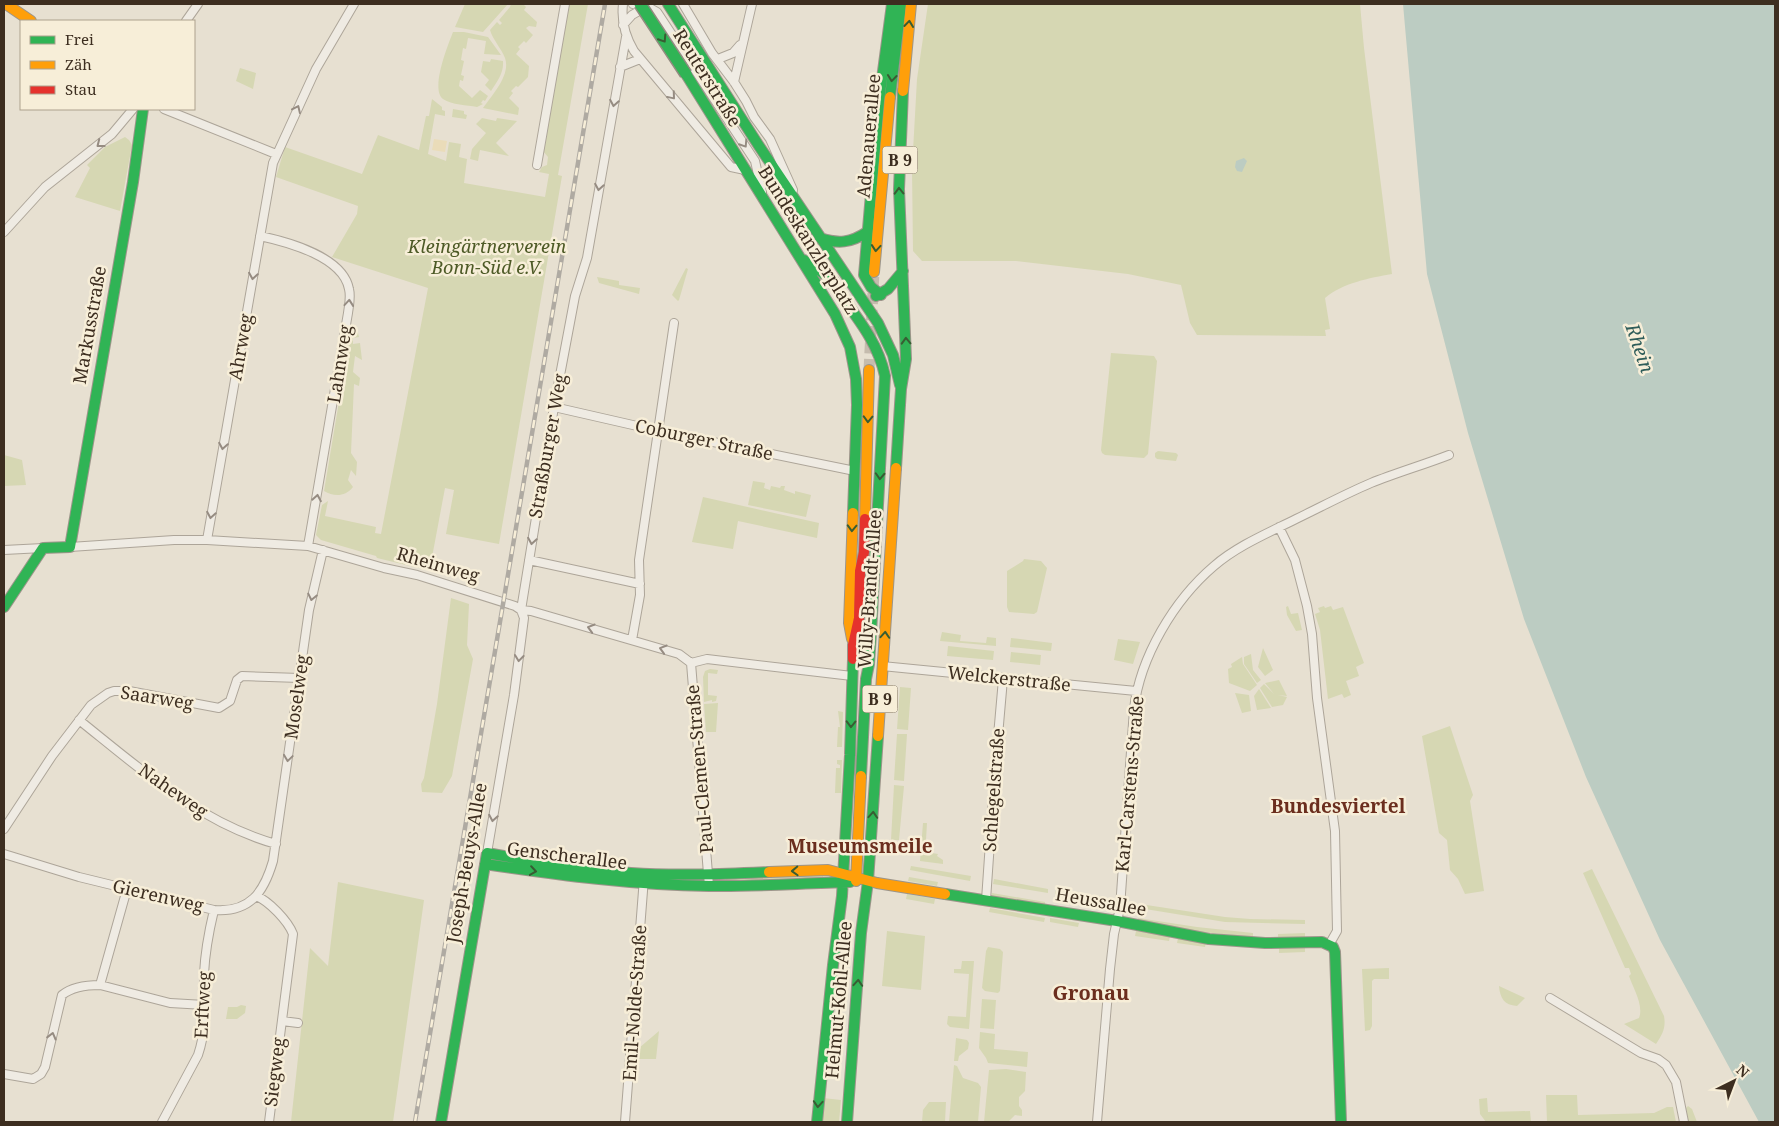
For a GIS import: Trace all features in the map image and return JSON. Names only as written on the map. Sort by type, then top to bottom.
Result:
[{"type":"main road","points":[[6,4],[30,20]]},
{"type":"main road","name":"Reuterstraße","points":[[668,4],[769,160]]},
{"type":"main road","points":[[882,295],[870,287],[864,275],[879,101],[892,4]]},
{"type":"main road","name":"Adenauerallee","points":[[874,272],[888,112],[901,4]]},
{"type":"main road","name":"Adenauerallee","points":[[903,271],[899,189],[903,80],[911,4]]},
{"type":"main road","name":"Reuterstraße","points":[[643,5],[745,170]]},
{"type":"main road","name":"Markusstraße","points":[[70,547],[133,182],[143,110]]},
{"type":"main road","name":"Bundeskanzlerplatz","points":[[769,160],[878,323],[889,343],[901,389]]},
{"type":"main road","name":"Bundeskanzlerplatz","points":[[745,170],[841,325],[854,360]]},
{"type":"main road","points":[[820,238],[834,242],[847,242],[867,232]]},
{"type":"main road","points":[[799,256],[828,277],[859,294],[871,297],[882,295],[891,288],[903,271]]},
{"type":"main road","name":"B 9","points":[[901,389],[906,359],[903,271]]},
{"type":"main road","points":[[828,277],[871,336],[881,358],[885,376],[869,664],[866,679],[856,879]]},
{"type":"main road","name":"Willy-Brandt-Allee","points":[[853,645],[849,623],[857,388],[854,360]]},
{"type":"main road","name":"Willy-Brandt-Allee","points":[[844,877],[853,645],[859,618],[860,571],[864,552],[869,370]]},
{"type":"main road","name":"Willy-Brandt-Allee","points":[[868,881],[901,389]]},
{"type":"main road","name":"Rheinweg","points":[[43,548],[70,547]]},
{"type":"main road","points":[[4,607],[43,548]]},
{"type":"main road","points":[[864,552],[866,569],[862,663],[866,679]]},
{"type":"main road","points":[[869,664],[882,666]]},
{"type":"main road","name":"Genscherallee","points":[[486,859],[581,868],[644,878],[708,880],[828,870],[844,877],[856,879]]},
{"type":"main road","name":"Joseph-Beuys-Allee","points":[[441,1122],[486,859]]},
{"type":"main road","name":"Helmut-Kohl-Allee","points":[[817,1122],[832,965],[844,877]]},
{"type":"main road","name":"Heussallee","points":[[856,879],[1209,939],[1266,943],[1322,942],[1329,945]]},
{"type":"main road","name":"Helmut-Kohl-Allee","points":[[847,1122],[861,933],[868,881]]},
{"type":"main road","points":[[1329,945],[1333,947],[1336,957],[1341,1122]]},
{"type":"street","points":[[187,20],[198,4]]},
{"type":"street","name":"Ahrweg","points":[[206,540],[270,176],[276,154],[320,63],[354,4]]},
{"type":"street","points":[[537,165],[565,4]]},
{"type":"street","points":[[622,4],[623,26],[626,36]]},
{"type":"street","points":[[633,4],[643,5],[657,12],[754,161],[764,200]]},
{"type":"street","points":[[734,82],[752,4]]},
{"type":"street","points":[[623,26],[643,5]]},
{"type":"street","name":"Bundeskanzlerplatz","points":[[684,6],[712,53],[734,82],[776,152],[798,204]]},
{"type":"street","name":"Bundeskanzlerplatz","points":[[626,36],[640,59],[731,167],[745,170]]},
{"type":"street","name":"Straßburger Weg","points":[[520,610],[554,407],[578,283],[587,258],[626,36]]},
{"type":"street","points":[[718,59],[733,53],[743,42]]},
{"type":"street","points":[[620,67],[640,59]]},
{"type":"street","points":[[4,232],[45,187],[112,134],[132,110]]},
{"type":"street","points":[[166,110],[276,154]]},
{"type":"street","name":"Lahnweg","points":[[260,236],[298,247],[326,260],[343,276],[349,290],[348,312],[308,546]]},
{"type":"street","points":[[632,640],[640,595],[639,560],[674,322]]},
{"type":"street","name":"Coburger Straße","points":[[554,407],[659,431],[854,471]]},
{"type":"street","name":"Karl-Carstens-Straße","points":[[1097,1122],[1109,979],[1120,908],[1136,691],[1152,648],[1184,596],[1228,555],[1279,527],[1371,483],[1449,455]]},
{"type":"street","points":[[1279,527],[1295,560],[1312,634],[1317,698],[1334,831],[1337,931],[1329,945]]},
{"type":"street","name":"Rheinweg","points":[[70,547],[174,540],[308,546],[384,568],[417,575],[515,606],[520,610],[531,611],[679,654],[691,663]]},
{"type":"street","name":"Rheinweg","points":[[4,550],[43,548]]},
{"type":"street","name":"Moselweg","points":[[276,844],[310,610],[323,550]]},
{"type":"street","points":[[529,560],[640,584]]},
{"type":"street","name":"Joseph-Beuys-Allee","points":[[486,859],[516,685],[524,618],[520,610]]},
{"type":"street","points":[[691,663],[707,659],[852,676]]},
{"type":"street","name":"Paul-Clemen-Straße","points":[[691,663],[708,880]]},
{"type":"street","name":"Welckerstraße","points":[[882,666],[1136,691]]},
{"type":"street","name":"Saarweg","points":[[4,829],[78,720],[97,699],[114,691],[129,691],[219,708],[230,701],[237,680],[242,676],[300,678]]},
{"type":"street","name":"Schlegelstraße","points":[[986,900],[1003,679]]},
{"type":"street","name":"Naheweg","points":[[78,720],[146,774],[193,808],[222,823],[276,844]]},
{"type":"street","name":"Gierenweg","points":[[4,854],[127,889],[224,911],[241,908],[256,896],[270,872],[276,844]]},
{"type":"street","name":"Emil-Nolde-Straße","points":[[625,1122],[644,878]]},
{"type":"street","points":[[100,985],[127,889]]},
{"type":"street","name":"Siegweg","points":[[256,896],[263,898],[282,917],[290,926],[293,934],[269,1122]]},
{"type":"street","name":"Erftweg","points":[[162,1122],[198,1055],[206,1014],[205,960],[207,941],[214,910]]},
{"type":"street","points":[[4,1074],[33,1079],[41,1074],[45,1067],[62,995],[67,991],[85,986],[100,985],[170,1003],[206,1006]]},
{"type":"street","points":[[1550,998],[1641,1053],[1658,1059],[1666,1065],[1676,1082],[1684,1122]]},
{"type":"street","name":"Siegweg","points":[[282,1021],[298,1023]]},
{"type":"green space","points":[[465,4],[508,4],[483,32],[455,27]]},
{"type":"green space","points":[[511,4],[526,4],[524,5],[526,7],[524,10],[537,22],[536,27],[529,26],[526,28],[533,35],[526,43],[524,41],[518,47],[520,49],[516,54],[529,66],[528,77],[511,91],[513,93],[509,98],[519,108],[518,115],[483,108],[500,84],[506,64],[505,58],[490,30],[497,22],[500,25],[502,23],[499,20]]},
{"type":"green space","name":"Kleingärtnerverein Bonn-Süd e.V.","points":[[568,4],[588,4],[558,175],[562,176],[499,544],[446,534],[454,490],[445,488],[430,568],[424,566],[423,569],[377,558],[376,556],[321,540],[316,535],[322,505],[328,501],[325,516],[376,527],[375,533],[381,534],[428,288],[332,257],[357,214],[358,206],[276,177],[285,147],[362,174],[378,135],[419,150],[426,116],[429,116],[432,99],[442,107],[442,110],[445,111],[445,116],[435,114],[428,154],[446,161],[449,142],[461,144],[459,157],[467,159],[464,183],[545,197],[549,174],[539,172],[542,167],[547,165],[548,157],[543,151]]},
{"type":"green space","points":[[928,4],[1360,4],[1392,274],[1365,279],[1348,285],[1325,298],[1330,329],[1325,330],[1326,336],[1197,335],[1190,323],[1181,285],[1128,274],[1016,261],[922,261],[913,251],[912,169],[917,79]]},
{"type":"green space","points":[[453,32],[464,32],[488,37],[501,55],[484,54],[486,41],[468,38],[466,49],[463,48],[461,60],[464,61],[461,75],[464,76],[463,81],[460,80],[459,86],[472,98],[480,90],[488,96],[481,103],[483,104],[477,107],[451,102],[443,99],[439,94],[438,86],[441,67]]},
{"type":"green space","points":[[491,59],[503,61],[503,65],[500,77],[491,91],[485,85],[489,80],[481,72],[483,61],[490,62]]},
{"type":"green space","points":[[240,68],[256,73],[253,89],[236,81]]},
{"type":"green space","points":[[453,109],[464,111],[464,114],[467,115],[466,119],[452,117]]},
{"type":"green space","points":[[482,118],[496,121],[497,118],[517,121],[496,143],[509,156],[480,150],[478,161],[470,159],[472,149],[486,133],[476,124]]},
{"type":"green space","points":[[125,137],[132,145],[120,211],[75,197],[90,168],[87,165],[105,147]]},
{"type":"green space","points":[[686,268],[688,269],[678,301],[672,295]]},
{"type":"green space","points":[[597,277],[619,281],[619,285],[640,288],[639,294],[599,283]]},
{"type":"green space","points":[[352,324],[357,329],[359,337],[353,338],[353,344],[360,343],[362,360],[355,356],[353,372],[360,378],[359,386],[354,384],[351,453],[357,462],[356,476],[351,470],[348,480],[353,487],[346,493],[335,495],[324,491]]},
{"type":"green space","points":[[1111,353],[1154,356],[1157,361],[1148,454],[1144,458],[1105,455],[1101,450]]},
{"type":"green space","points":[[1158,451],[1176,453],[1178,455],[1176,461],[1157,459],[1155,453]]},
{"type":"green space","points":[[4,455],[22,460],[26,485],[4,486]]},
{"type":"green space","points":[[753,481],[765,483],[764,488],[770,490],[771,486],[780,488],[785,486],[784,490],[795,494],[795,491],[811,495],[806,517],[748,505]]},
{"type":"green space","points":[[703,497],[819,523],[817,538],[738,521],[733,549],[692,542]]},
{"type":"green space","points":[[1024,559],[1041,561],[1047,568],[1037,612],[1034,614],[1009,612],[1007,607],[1007,571]]},
{"type":"green space","points":[[451,598],[469,604],[467,645],[473,659],[452,776],[442,793],[422,792],[421,784],[424,778],[437,704]]},
{"type":"green space","points":[[1288,606],[1291,614],[1298,613],[1302,630],[1296,631],[1287,615],[1286,607]]},
{"type":"green space","points":[[1324,606],[1325,608],[1331,606],[1333,610],[1343,607],[1364,663],[1356,667],[1359,676],[1346,681],[1351,695],[1344,698],[1342,694],[1328,699],[1320,630],[1315,614],[1320,612],[1318,608]]},
{"type":"green space","points":[[942,632],[961,635],[960,641],[986,643],[987,637],[996,638],[996,646],[940,641]]},
{"type":"green space","points":[[1011,638],[1052,643],[1051,651],[1010,647]]},
{"type":"green space","points":[[1118,639],[1140,642],[1133,664],[1114,660]]},
{"type":"green space","points":[[948,646],[994,651],[993,660],[947,656]]},
{"type":"green space","points":[[1263,648],[1273,670],[1265,676],[1258,667]]},
{"type":"green space","points":[[1011,652],[1041,655],[1040,665],[1010,662]]},
{"type":"green space","points":[[1251,654],[1253,670],[1261,680],[1257,683],[1244,664],[1244,657]]},
{"type":"green space","points":[[1242,657],[1243,664],[1257,685],[1250,691],[1229,683],[1228,669],[1232,667],[1231,664]]},
{"type":"green space","points":[[710,669],[718,670],[717,674],[708,673],[708,695],[717,696],[716,701],[704,702],[703,677],[705,671]]},
{"type":"green space","points":[[1279,680],[1287,696],[1278,695],[1287,697],[1283,705],[1272,707],[1260,688],[1264,684],[1274,694],[1265,683]]},
{"type":"green space","points":[[900,687],[911,688],[908,730],[897,729]]},
{"type":"green space","points":[[1259,689],[1271,708],[1257,710],[1254,696]]},
{"type":"green space","points":[[1235,693],[1249,695],[1251,711],[1242,713]]},
{"type":"green space","points":[[718,703],[716,732],[706,732],[704,704]]},
{"type":"green space","points":[[838,711],[843,712],[842,747],[837,747],[838,727],[840,727]]},
{"type":"green space","points":[[1450,726],[1473,795],[1470,801],[1484,891],[1465,894],[1458,879],[1450,870],[1447,840],[1439,833],[1422,736]]},
{"type":"green space","points":[[897,734],[907,734],[904,781],[894,780]]},
{"type":"green space","points":[[837,760],[842,760],[841,793],[835,793],[836,768],[840,768]]},
{"type":"green space","points":[[894,785],[904,786],[899,840],[891,840]]},
{"type":"green space","points":[[923,823],[927,823],[926,840],[932,843],[932,853],[938,854],[937,856],[943,860],[943,864],[920,861]]},
{"type":"green space","points":[[911,866],[971,876],[970,881],[910,870]]},
{"type":"green space","points":[[1592,869],[1664,1016],[1665,1024],[1656,1044],[1624,1024],[1639,1018],[1639,1002],[1629,976],[1631,974],[1629,968],[1625,968],[1583,873]]},
{"type":"green space","points":[[823,874],[823,878],[726,882],[726,879]]},
{"type":"green space","points":[[909,877],[938,882],[937,886],[908,881]]},
{"type":"green space","points":[[994,879],[1048,889],[1048,893],[993,884]]},
{"type":"green space","points":[[338,882],[424,900],[393,1122],[291,1122],[310,948],[328,966]]},
{"type":"green space","points":[[1056,890],[1102,897],[1101,902],[1055,894]]},
{"type":"green space","points":[[992,893],[1045,902],[1045,906],[991,898]]},
{"type":"green space","points":[[907,894],[935,899],[934,904],[906,899]]},
{"type":"green space","points":[[1140,904],[1225,917],[1305,920],[1305,924],[1225,922],[1139,908]]},
{"type":"green space","points":[[990,908],[1045,918],[1044,922],[989,912]]},
{"type":"green space","points":[[1050,918],[1079,923],[1078,927],[1050,922]]},
{"type":"green space","points":[[1138,918],[1253,933],[1253,937],[1192,931],[1138,921]]},
{"type":"green space","points":[[887,931],[925,936],[921,990],[882,986]]},
{"type":"green space","points":[[1136,931],[1170,936],[1169,941],[1135,936]]},
{"type":"green space","points":[[1305,933],[1305,938],[1278,938],[1278,934]]},
{"type":"green space","points":[[1178,938],[1206,942],[1205,947],[1177,943]]},
{"type":"green space","points":[[988,947],[1000,949],[1003,952],[1000,991],[998,993],[985,991],[982,988]]},
{"type":"green space","points":[[1305,947],[1305,952],[1279,953],[1279,948]]},
{"type":"green space","points":[[962,961],[974,961],[969,1029],[950,1027],[947,1024],[948,1016],[966,1017],[969,974],[954,973],[954,969],[961,969]]},
{"type":"green space","points":[[1389,968],[1389,979],[1374,979],[1372,981],[1372,1026],[1370,1030],[1365,1031],[1362,969]]},
{"type":"green space","points":[[1499,986],[1525,998],[1517,1006],[1509,1004],[1500,994]]},
{"type":"green space","points":[[982,999],[996,1000],[994,1029],[980,1028]]},
{"type":"green space","points":[[246,1006],[245,1013],[237,1019],[226,1019],[228,1007]]},
{"type":"green space","points":[[659,1031],[656,1059],[638,1059],[639,1048]]},
{"type":"green space","points":[[980,1032],[995,1034],[994,1049],[1028,1052],[1027,1067],[988,1063],[979,1048]]},
{"type":"green space","points":[[956,1038],[967,1040],[969,1043],[968,1049],[959,1056],[958,1061],[954,1061]]},
{"type":"green space","points":[[954,1065],[957,1066],[963,1078],[978,1083],[981,1087],[978,1122],[949,1122]]},
{"type":"green space","points":[[1006,1069],[1026,1072],[1025,1091],[1019,1097],[1022,1116],[1015,1115],[1008,1122],[984,1122],[989,1070]]},
{"type":"green space","points":[[1546,1095],[1577,1095],[1578,1115],[1654,1113],[1667,1107],[1673,1107],[1676,1122],[1547,1122]]},
{"type":"green space","points":[[823,1098],[841,1100],[839,1122],[822,1122]]},
{"type":"green space","points":[[1487,1098],[1488,1112],[1530,1111],[1531,1122],[1486,1122],[1480,1114],[1479,1099]]},
{"type":"green space","points":[[929,1102],[946,1102],[945,1122],[922,1122],[923,1110]]},
{"type":"green space","points":[[1688,1106],[1692,1109],[1697,1122],[1688,1122],[1686,1108]]},
{"type":"sand","points":[[434,139],[447,141],[445,152],[432,150]]},
{"type":"water","name":"Rhein","points":[[1403,4],[1775,4],[1775,1122],[1759,1122],[1660,940],[1586,777],[1524,619],[1468,433],[1427,274]]},
{"type":"water","points":[[1244,158],[1247,161],[1242,172],[1237,171],[1235,167],[1236,161]]},
{"type":"tunnel","points":[[869,370],[874,272]]},
{"type":"railway","points":[[415,1122],[605,4]]},
{"type":"traffic: fast","points":[[640,4],[686,74]]},
{"type":"traffic: fast","points":[[668,4],[759,146],[878,323],[893,355],[900,385]]},
{"type":"traffic: fast","points":[[881,295],[871,287],[864,275],[879,101],[892,4]]},
{"type":"traffic: fast","points":[[890,97],[901,4]]},
{"type":"traffic: fast","points":[[686,74],[835,314],[850,347],[856,379],[857,405],[853,513]]},
{"type":"traffic: fast","points":[[896,468],[901,389],[906,359],[899,189],[903,91]]},
{"type":"traffic: fast","points":[[4,607],[43,548],[70,547],[133,182],[143,110]]},
{"type":"traffic: fast","points":[[820,238],[839,242],[850,240],[867,232]]},
{"type":"traffic: fast","points":[[804,260],[834,281]]},
{"type":"traffic: fast","points":[[876,296],[888,289],[903,271]]},
{"type":"traffic: fast","points":[[828,277],[869,336],[876,349],[885,376],[861,776]]},
{"type":"traffic: fast","points":[[817,1122],[842,896],[853,659]]},
{"type":"traffic: fast","points":[[847,1122],[861,933],[868,881],[878,736]]},
{"type":"traffic: fast","points":[[441,1122],[487,853],[559,865],[631,873],[683,875],[769,872]]},
{"type":"traffic: fast","points":[[485,864],[597,879],[653,884],[744,886],[850,882]]},
{"type":"traffic: fast","points":[[945,894],[1117,921],[1209,939],[1265,943],[1322,942],[1333,947],[1335,952],[1341,1122]]},
{"type":"traffic: slow","points":[[6,4],[30,20]]},
{"type":"traffic: slow","points":[[903,91],[911,4]]},
{"type":"traffic: slow","points":[[874,272],[890,97]]},
{"type":"traffic: slow","points":[[865,519],[869,370]]},
{"type":"traffic: slow","points":[[878,736],[896,468]]},
{"type":"traffic: slow","points":[[852,639],[849,623],[853,513]]},
{"type":"traffic: slow","points":[[856,881],[861,776]]},
{"type":"traffic: slow","points":[[769,872],[828,870],[877,883],[945,894]]},
{"type":"traffic: jam","points":[[853,659],[853,645],[859,618],[860,571],[864,552],[865,519]]},
{"type":"district","name":"Bundesviertel","points":[[1338,806]]},
{"type":"district","name":"Museumsmeile","points":[[860,846]]},
{"type":"district","name":"Gronau","points":[[1091,993]]}]
